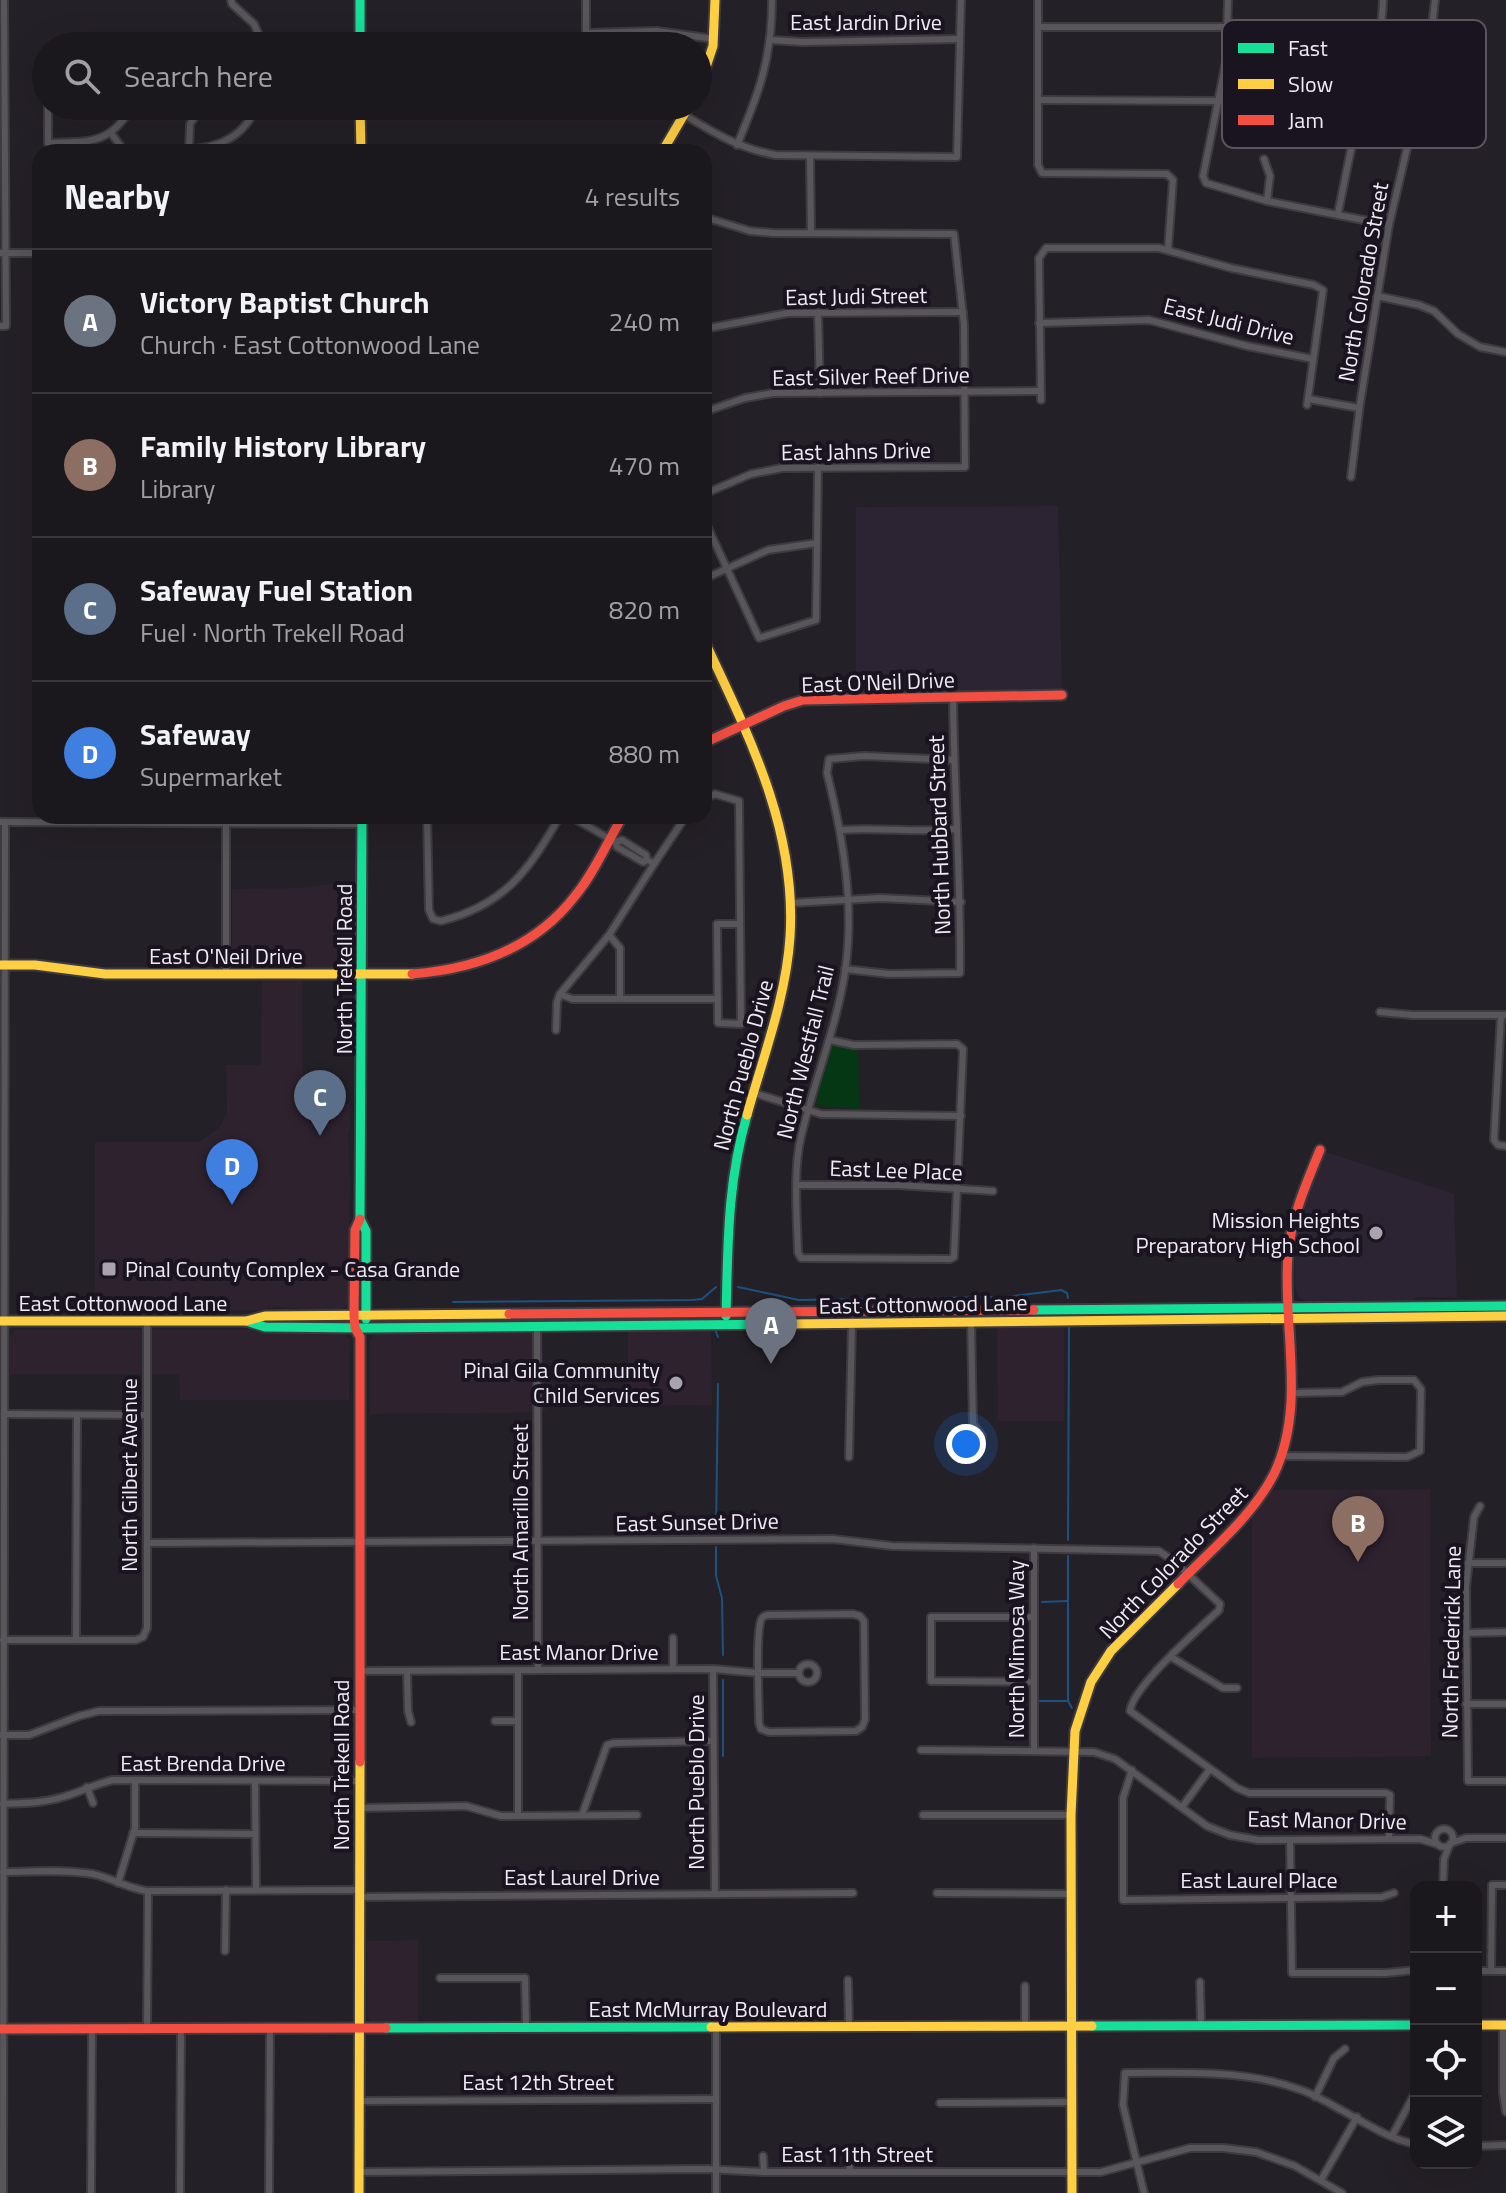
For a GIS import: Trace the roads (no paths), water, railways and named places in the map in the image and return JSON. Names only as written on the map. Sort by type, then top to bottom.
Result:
[{"type":"street","points":[[0,326],[6,326],[3,289],[4,0]]},
{"type":"street","points":[[231,0],[258,32]]},
{"type":"street","points":[[360,0],[360,32]]},
{"type":"street","points":[[586,0],[586,32]]},
{"type":"street","points":[[712,46],[715,0]]},
{"type":"street","points":[[737,145],[762,82],[771,40],[772,0]]},
{"type":"street","points":[[701,120],[737,145],[776,155],[957,157],[961,0]]},
{"type":"street","points":[[1038,0],[1038,165],[1042,173],[1167,174],[1173,180],[1168,249]]},
{"type":"street","points":[[1382,20],[1383,0]]},
{"type":"street","name":"North Colorado Street","points":[[1433,20],[1435,0]]},
{"type":"street","points":[[1038,27],[1222,27]]},
{"type":"street","points":[[622,32],[664,32]]},
{"type":"street","name":"East Jardin Drive","points":[[771,40],[960,39]]},
{"type":"street","points":[[1222,82],[1203,176],[1206,183],[1267,201],[1389,225]]},
{"type":"street","points":[[1038,100],[1222,101]]},
{"type":"street","points":[[48,120],[48,143],[93,142],[111,133],[123,120]]},
{"type":"street","points":[[189,144],[193,120]]},
{"type":"street","points":[[219,144],[228,140],[247,120]]},
{"type":"street","points":[[360,120],[361,144]]},
{"type":"street","points":[[667,144],[681,120]]},
{"type":"street","points":[[111,133],[119,144]]},
{"type":"street","points":[[1338,213],[1352,148]]},
{"type":"street","name":"North Colorado Street","points":[[1351,477],[1389,225],[1407,148]]},
{"type":"street","points":[[810,156],[811,233]]},
{"type":"street","points":[[1264,159],[1270,176],[1267,201]]},
{"type":"street","points":[[712,219],[750,231],[954,234],[963,312],[965,393]]},
{"type":"street","points":[[1041,400],[1039,258],[1046,248],[1168,249],[1231,268],[1314,285],[1323,290],[1308,402],[1359,408]]},
{"type":"street","points":[[3,253],[32,253]]},
{"type":"street","points":[[1377,296],[1434,311],[1458,334],[1480,347],[1506,352]]},
{"type":"street","name":"East Judi Street","points":[[712,327],[788,313],[963,312]]},
{"type":"street","points":[[818,313],[820,393]]},
{"type":"street","name":"East Judi Drive","points":[[1039,323],[1149,320],[1247,346],[1313,359]]},
{"type":"street","name":"East Silver Reef Drive","points":[[712,409],[773,393],[1040,391]]},
{"type":"street","name":"East Jahns Drive","points":[[712,491],[751,474],[782,468],[965,467],[965,393]]},
{"type":"street","points":[[712,536],[759,638],[816,620],[818,467]]},
{"type":"street","points":[[712,575],[768,550],[817,543]]},
{"type":"street","name":"North Pueblo Drive","points":[[712,657],[776,804],[791,903],[785,986],[734,1165],[726,1232],[726,1318]]},
{"type":"street","name":"East O'Neil Drive","points":[[712,739],[803,700],[1062,695]]},
{"type":"street","name":"North Hubbard Street","points":[[845,969],[889,974],[960,973],[961,902],[953,696]]},
{"type":"street","name":"North Westfall Trail","points":[[954,760],[864,756],[829,759],[827,773],[841,830],[848,899],[845,969],[830,1040],[800,1139],[798,1253],[801,1258],[950,1259],[954,1257],[956,1189]]},
{"type":"street","points":[[712,795],[739,801],[741,1024],[718,1023],[717,924],[740,924]]},
{"type":"street","points":[[3,2193],[2,822],[32,820]]},
{"type":"street","points":[[226,824],[226,973]]},
{"type":"street","name":"North Trekell Road","points":[[359,2193],[360,1331],[354,1316],[355,1230],[360,1219],[362,824]]},
{"type":"street","points":[[427,824],[429,910],[433,919],[441,921],[492,901],[517,881],[536,858],[555,824]]},
{"type":"street","points":[[584,824],[643,862],[651,862]]},
{"type":"street","name":"East O'Neil Drive","points":[[2,965],[35,965],[105,974],[441,973],[472,967],[524,943],[546,928],[577,895],[619,824]]},
{"type":"street","points":[[556,1030],[560,994],[609,935],[651,862],[680,824]]},
{"type":"street","points":[[841,830],[871,827],[937,831],[956,829]]},
{"type":"street","points":[[791,903],[848,899],[961,902]]},
{"type":"street","points":[[609,935],[620,948],[620,999]]},
{"type":"street","points":[[560,994],[572,999],[718,999]]},
{"type":"street","points":[[1380,1012],[1503,1015],[1494,1140],[1498,1145],[1506,1146]]},
{"type":"street","points":[[830,1040],[854,1045],[957,1044],[963,1049],[956,1189]]},
{"type":"street","points":[[754,1093],[831,1115],[961,1116]]},
{"type":"street","name":"North Colorado Street","points":[[1072,2193],[1071,1815],[1074,1751],[1080,1714],[1111,1651],[1249,1512],[1267,1488],[1286,1437],[1290,1393],[1288,1255],[1298,1205],[1320,1150]]},
{"type":"street","name":"East Lee Place","points":[[797,1185],[898,1185],[993,1191]]},
{"type":"street","name":"North Trekell Road","points":[[360,1219],[366,1231],[366,1316],[360,1331]]},
{"type":"street","name":"East Cottonwood Lane","points":[[2,1321],[246,1321],[265,1316],[491,1315],[852,1322],[971,1321],[1506,1306]]},
{"type":"street","name":"East Cottonwood Lane","points":[[246,1321],[265,1327],[360,1331],[726,1318],[1288,1312],[1506,1316]]},
{"type":"street","points":[[491,1315],[491,1327]]},
{"type":"street","name":"North Gilbert Avenue","points":[[76,1640],[136,1640],[143,1637],[147,1628],[147,1321]]},
{"type":"street","points":[[971,1321],[973,1424],[982,1436]]},
{"type":"street","points":[[849,1457],[852,1322]]},
{"type":"street","name":"North Amarillo Street","points":[[537,1326],[538,1670]]},
{"type":"street","points":[[1280,1456],[1407,1457],[1420,1451],[1421,1389],[1414,1380],[1362,1382],[1342,1392],[1290,1393]]},
{"type":"street","points":[[4,1414],[146,1415]]},
{"type":"street","points":[[3,1640],[76,1640],[77,1415]]},
{"type":"street","name":"North Frederick Lane","points":[[1480,1506],[1474,1517],[1468,1563],[1465,1633],[1468,1781],[1506,1781]]},
{"type":"street","name":"East Sunset Drive","points":[[148,1543],[833,1539],[892,1546],[1152,1550],[1169,1557],[1220,1604],[1219,1610],[1171,1657]]},
{"type":"street","name":"North Mimosa Way","points":[[1034,1548],[1034,1751]]},
{"type":"street","points":[[1468,1563],[1506,1563]]},
{"type":"street","points":[[853,1614],[864,1621],[865,1720],[856,1731],[769,1732],[761,1729],[759,1673],[759,1626],[761,1618],[767,1615],[853,1614]]},
{"type":"street","points":[[1034,1617],[931,1617],[931,1681],[1034,1682]]},
{"type":"street","points":[[1465,1633],[1506,1632]]},
{"type":"street","points":[[673,1638],[673,1669]]},
{"type":"street","points":[[1237,1688],[1223,1688],[1171,1657],[1151,1677],[1131,1704],[1130,1711],[1237,1788],[1249,1793],[1386,1793],[1390,1795],[1389,1838]]},
{"type":"street","name":"North Pueblo Drive","points":[[713,1669],[715,1894]]},
{"type":"street","name":"East Manor Drive","points":[[360,1671],[713,1669],[799,1673]]},
{"type":"street","points":[[407,1671],[411,1722]]},
{"type":"street","points":[[518,1671],[518,1816]]},
{"type":"street","points":[[1466,1704],[1506,1704]]},
{"type":"street","points":[[2,1735],[29,1735],[99,1711],[360,1710]]},
{"type":"street","points":[[495,1721],[518,1721]]},
{"type":"street","points":[[582,1815],[607,1745],[713,1741]]},
{"type":"street","name":"East Manor Drive","points":[[921,1750],[1094,1752],[1115,1759],[1207,1826],[1230,1835],[1258,1840],[1420,1839],[1437,1844]]},
{"type":"street","points":[[1182,1807],[1210,1769]]},
{"type":"street","name":"East Laurel Place","points":[[1132,1770],[1123,1798],[1123,1900],[1382,1897],[1394,1893]]},
{"type":"street","name":"East Brenda Drive","points":[[3,1804],[34,1803],[63,1797],[113,1780],[359,1781]]},
{"type":"street","points":[[118,1883],[133,1833],[135,1780]]},
{"type":"street","points":[[255,1781],[256,1890]]},
{"type":"street","points":[[87,1787],[93,1803]]},
{"type":"street","points":[[359,1808],[466,1806],[501,1816],[637,1815]]},
{"type":"street","points":[[923,1815],[1071,1815]]},
{"type":"street","points":[[1443,1881],[1444,1859],[1452,1836],[1449,1831]]},
{"type":"street","points":[[1444,1859],[1435,1837],[1437,1832],[1449,1831],[1466,1838]]},
{"type":"street","name":"East Manor Drive","points":[[1420,1839],[1437,1832]]},
{"type":"street","points":[[133,1833],[255,1834]]},
{"type":"street","points":[[1437,1844],[1446,1847],[1466,1838],[1506,1838]]},
{"type":"street","points":[[1290,1840],[1292,1973],[1410,1973]]},
{"type":"street","name":"East Laurel Drive","points":[[3,1872],[83,1873],[148,1891],[853,1893]]},
{"type":"street","points":[[1491,1971],[1492,1885],[1506,1885]]},
{"type":"street","points":[[225,1951],[226,1890]]},
{"type":"street","points":[[147,2030],[148,1891]]},
{"type":"street","points":[[937,1893],[1072,1894]]},
{"type":"street","points":[[1482,1971],[1506,1971]]},
{"type":"street","points":[[440,1978],[525,1978],[526,2027]]},
{"type":"street","points":[[848,1980],[849,2027]]},
{"type":"street","points":[[1200,1982],[1201,2024]]},
{"type":"street","points":[[1025,1986],[1025,2025]]},
{"type":"street","name":"East McMurray Boulevard","points":[[2,2029],[1410,2025]]},
{"type":"street","points":[[1482,2025],[1504,2025],[1506,2112]]},
{"type":"street","points":[[716,2028],[716,2193]]},
{"type":"street","points":[[91,2193],[92,2029]]},
{"type":"street","points":[[180,2193],[181,2029]]},
{"type":"street","points":[[269,2193],[270,2029]]},
{"type":"street","points":[[1315,2097],[1334,2058],[1345,2049]]},
{"type":"street","points":[[1144,2193],[1123,2105],[1125,2073],[1230,2072],[1269,2079],[1410,2142]]},
{"type":"street","points":[[1392,2136],[1413,2097]]},
{"type":"street","name":"East 12th Street","points":[[359,2101],[716,2099]]},
{"type":"street","points":[[940,2103],[1071,2102]]},
{"type":"street","points":[[1321,2180],[1357,2117]]},
{"type":"street","points":[[1482,2146],[1506,2145]]},
{"type":"street","name":"East 11th Street","points":[[359,2172],[716,2169],[764,2172],[1101,2172],[1190,2148],[1223,2148],[1256,2152],[1295,2166],[1342,2193]]},
{"type":"street","points":[[763,2156],[764,2172]]},
{"type":"street","points":[[849,2157],[850,2172]]},
{"type":"waterway","points":[[453,1302],[692,1300],[702,1299],[716,1287]]},
{"type":"waterway","points":[[738,1287],[799,1300],[1000,1297]]},
{"type":"waterway","points":[[1006,1297],[1061,1290],[1067,1293],[1068,1298]]},
{"type":"waterway","points":[[1068,1540],[1069,1326]]},
{"type":"waterway","points":[[715,1329],[718,1337]]},
{"type":"waterway","points":[[716,1531],[718,1384]]},
{"type":"waterway","points":[[716,1547],[716,1576],[722,1598],[723,1655]]},
{"type":"waterway","points":[[1068,1556],[1068,1701],[1072,1708]]},
{"type":"waterway","points":[[1042,1602],[1068,1601]]},
{"type":"waterway","points":[[723,1680],[723,1756]]},
{"type":"waterway","points":[[1040,1701],[1067,1701]]},
{"type":"place","name":"Safeway Fuel Station","points":[[320,1136]]},
{"type":"place","name":"Safeway","points":[[232,1205]]},
{"type":"place","name":"Mission Heights Preparatory High School","points":[[1376,1233]]},
{"type":"place","name":"Pinal County Complex - Casa Grande","points":[[109,1269]]},
{"type":"place","name":"Victory Baptist Church","points":[[771,1364]]},
{"type":"place","name":"Pinal Gila Community Child Services","points":[[676,1383]]},
{"type":"place","name":"Family History Library","points":[[1358,1562]]}]
